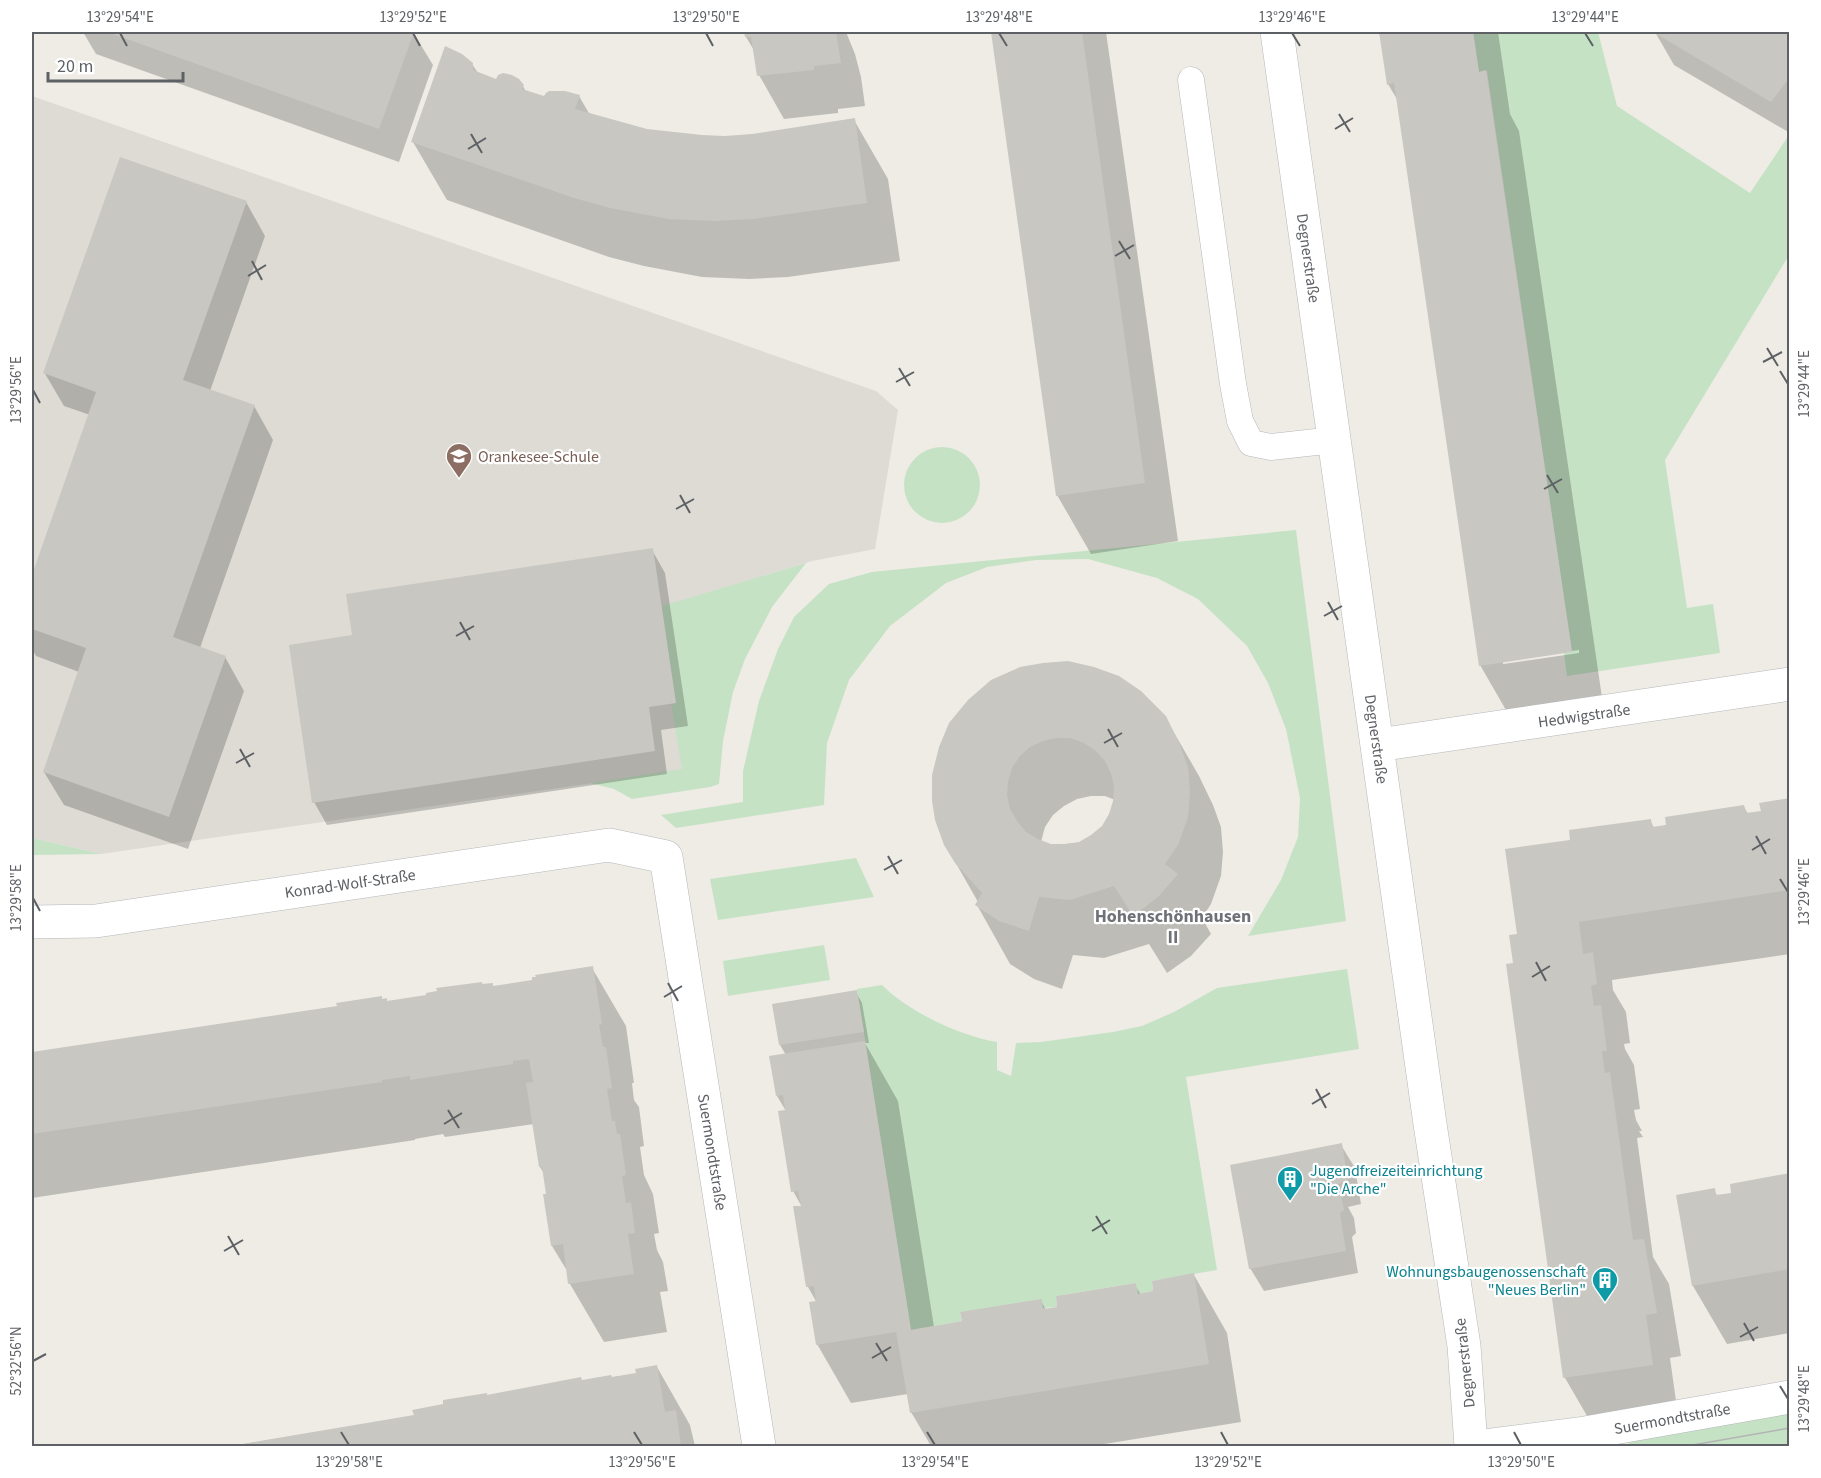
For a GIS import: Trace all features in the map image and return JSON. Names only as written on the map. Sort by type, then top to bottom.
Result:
[{"type":"street","name":"Degnerstraße","points":[[1277,32],[1432,1136],[1464,1346],[1471,1446]]},
{"type":"street","name":"Hedwigstraße","points":[[1378,745],[1790,684]]},
{"type":"street","name":"Konrad-Wolf-Straße","points":[[32,922],[96,921],[609,845],[666,857]]},
{"type":"street","name":"Suermondtstraße","points":[[666,857],[759,1446]]},
{"type":"street","name":"Suermondtstraße","points":[[1483,1446],[1585,1433],[1790,1397]]},
{"type":"lane","points":[[1191,80],[1240,421],[1251,443],[1271,447],[1334,440]]},
{"type":"shaded area","name":"Orankesee-Schule","points":[[32,96],[876,391],[898,410],[875,549],[812,561],[694,597],[682,770],[101,854],[32,838]]},
{"type":"green space","points":[[1473,32],[1598,32],[1617,106],[1750,193],[1789,135],[1789,255],[1665,460],[1687,608],[1713,604],[1720,653],[1567,676],[1564,653],[1572,652],[1487,71],[1479,72]]},
{"type":"green space","points":[[950,447],[963,453],[974,464],[980,477],[978,500],[963,517],[950,523],[934,523],[921,517],[906,500],[904,477],[910,464],[927,449]]},
{"type":"green space","points":[[1296,530],[1346,921],[1248,936],[1281,880],[1298,837],[1300,798],[1286,729],[1268,683],[1247,646],[1198,599],[1157,578],[1088,559],[1036,560],[987,567],[946,583],[890,626],[849,680],[827,743],[824,805],[676,828],[661,815],[743,802],[743,771],[759,701],[778,649],[794,617],[829,584],[872,572]]},
{"type":"green space","points":[[806,563],[772,607],[745,659],[733,692],[723,741],[719,784],[632,799],[614,789],[590,783],[682,769],[671,704],[676,703],[662,606]]},
{"type":"green space","points":[[32,838],[101,854],[32,855]]},
{"type":"green space","points":[[856,858],[874,897],[718,920],[710,879]]},
{"type":"green space","points":[[824,945],[830,980],[728,996],[723,961]]},
{"type":"green space","points":[[1347,969],[1359,1049],[1186,1077],[1217,1270],[1152,1281],[1153,1291],[1138,1294],[1136,1283],[1056,1296],[1057,1307],[960,1313],[962,1321],[911,1330],[857,989],[882,985],[906,1004],[936,1021],[967,1034],[997,1042],[997,1070],[1011,1076],[1016,1043],[1041,1042],[1142,1026],[1174,1012],[1217,988]]},
{"type":"green space","points":[[1789,1413],[1789,1446],[1627,1446],[1631,1441]]},
{"type":"building","points":[[107,32],[414,32],[379,129]]},
{"type":"building","points":[[744,32],[836,32],[841,63],[814,66],[814,70],[757,76],[751,37],[745,37]]},
{"type":"building","points":[[991,32],[1082,32],[1145,483],[1056,496]]},
{"type":"building","points":[[1379,32],[1473,32],[1479,72],[1486,70],[1572,652],[1479,666],[1394,83],[1387,85]]},
{"type":"building","points":[[1653,32],[1790,32],[1790,77],[1771,102]]},
{"type":"building","points":[[445,46],[462,54],[473,63],[473,70],[496,79],[503,73],[512,75],[524,85],[522,89],[544,96],[549,91],[565,91],[580,95],[575,109],[647,129],[725,136],[855,118],[867,203],[753,219],[714,221],[668,219],[610,208],[574,198],[411,142]]},
{"type":"building","points":[[120,157],[247,201],[183,380],[255,405],[173,637],[226,656],[169,817],[43,772],[86,648],[32,629],[32,575],[96,392],[43,373]]},
{"type":"building","points":[[653,548],[676,703],[649,707],[655,751],[312,803],[289,645],[352,635],[346,594]]},
{"type":"building","points":[[1068,661],[1094,667],[1119,676],[1141,691],[1166,716],[1188,767],[1190,792],[1188,817],[1178,845],[1165,864],[1178,874],[1158,897],[1133,916],[1114,886],[1070,900],[1039,897],[1029,931],[999,921],[975,905],[982,893],[955,863],[944,845],[935,820],[932,775],[939,747],[949,723],[968,700],[991,680],[1020,667]],"holes":[[[1056,738],[1070,738],[1084,743],[1105,761],[1114,787],[1113,801],[1102,826],[1091,835],[1079,842],[1051,844],[1026,832],[1017,821],[1010,809],[1007,795],[1008,782],[1012,768],[1030,747]]]},
{"type":"building","points":[[1790,798],[1790,890],[1579,922],[1583,954],[1593,952],[1597,984],[1591,986],[1594,1006],[1601,1005],[1607,1051],[1602,1051],[1605,1073],[1610,1072],[1633,1240],[1644,1239],[1657,1313],[1646,1315],[1653,1365],[1563,1378],[1506,964],[1513,963],[1509,935],[1517,934],[1505,849],[1570,840],[1569,830],[1651,819],[1652,827],[1666,825],[1665,817],[1744,805],[1746,813],[1761,811],[1759,803]]},
{"type":"building","points":[[593,966],[602,1024],[599,1025],[603,1047],[606,1047],[612,1088],[607,1089],[612,1121],[615,1121],[617,1134],[620,1134],[626,1175],[622,1176],[626,1203],[631,1202],[635,1233],[628,1234],[634,1274],[568,1284],[563,1244],[551,1246],[543,1194],[546,1194],[542,1167],[539,1167],[526,1083],[533,1082],[529,1059],[513,1061],[513,1064],[410,1080],[410,1076],[32,1134],[32,1052],[337,1006],[336,1003],[382,996],[382,999],[387,998],[387,1001],[426,995],[426,993],[437,991],[436,988],[482,982],[482,984],[493,983],[493,986],[532,980],[532,977],[536,977],[535,975]]},
{"type":"building","points":[[857,990],[864,1032],[779,1045],[772,1004]]},
{"type":"building","points":[[865,1041],[911,1330],[962,1321],[960,1312],[1042,1299],[1043,1309],[1057,1307],[1056,1296],[1136,1283],[1138,1294],[1153,1291],[1152,1281],[1194,1273],[1209,1364],[910,1413],[896,1332],[816,1345],[809,1302],[816,1301],[814,1286],[806,1287],[793,1206],[801,1206],[798,1191],[791,1192],[778,1111],[785,1110],[783,1095],[776,1096],[769,1056]]},
{"type":"building","name":"Jugendfreizeiteinrichtung \"Die Arche\"","points":[[1342,1143],[1348,1181],[1335,1185],[1341,1194],[1344,1210],[1340,1213],[1346,1251],[1249,1269],[1230,1165]]},
{"type":"building","points":[[1790,1173],[1790,1269],[1692,1286],[1676,1195],[1715,1188],[1716,1195],[1731,1193],[1730,1184]]},
{"type":"building","points":[[657,1365],[665,1412],[676,1410],[681,1446],[231,1446],[414,1415],[412,1410],[443,1404],[443,1400],[487,1393],[487,1395],[581,1377],[582,1380],[611,1375],[612,1377],[636,1373],[635,1369]]},
{"type":"tram line","points":[[1687,1446],[1790,1428]]},
{"type":"tram line","points":[[1785,1446],[1790,1446]]},
{"type":"place","name":"Orankesee-Schule","points":[[459,479]]},
{"type":"place","name":"Jugendfreizeiteinrichtung \"Die Arche\"","points":[[1290,1202]]},
{"type":"place","name":"Wohnungsbaugenossenschaft \"Neues Berlin\"","points":[[1605,1303]]},
{"type":"district","name":"Hohenschönhausen II","points":[[1173,926]]}]
